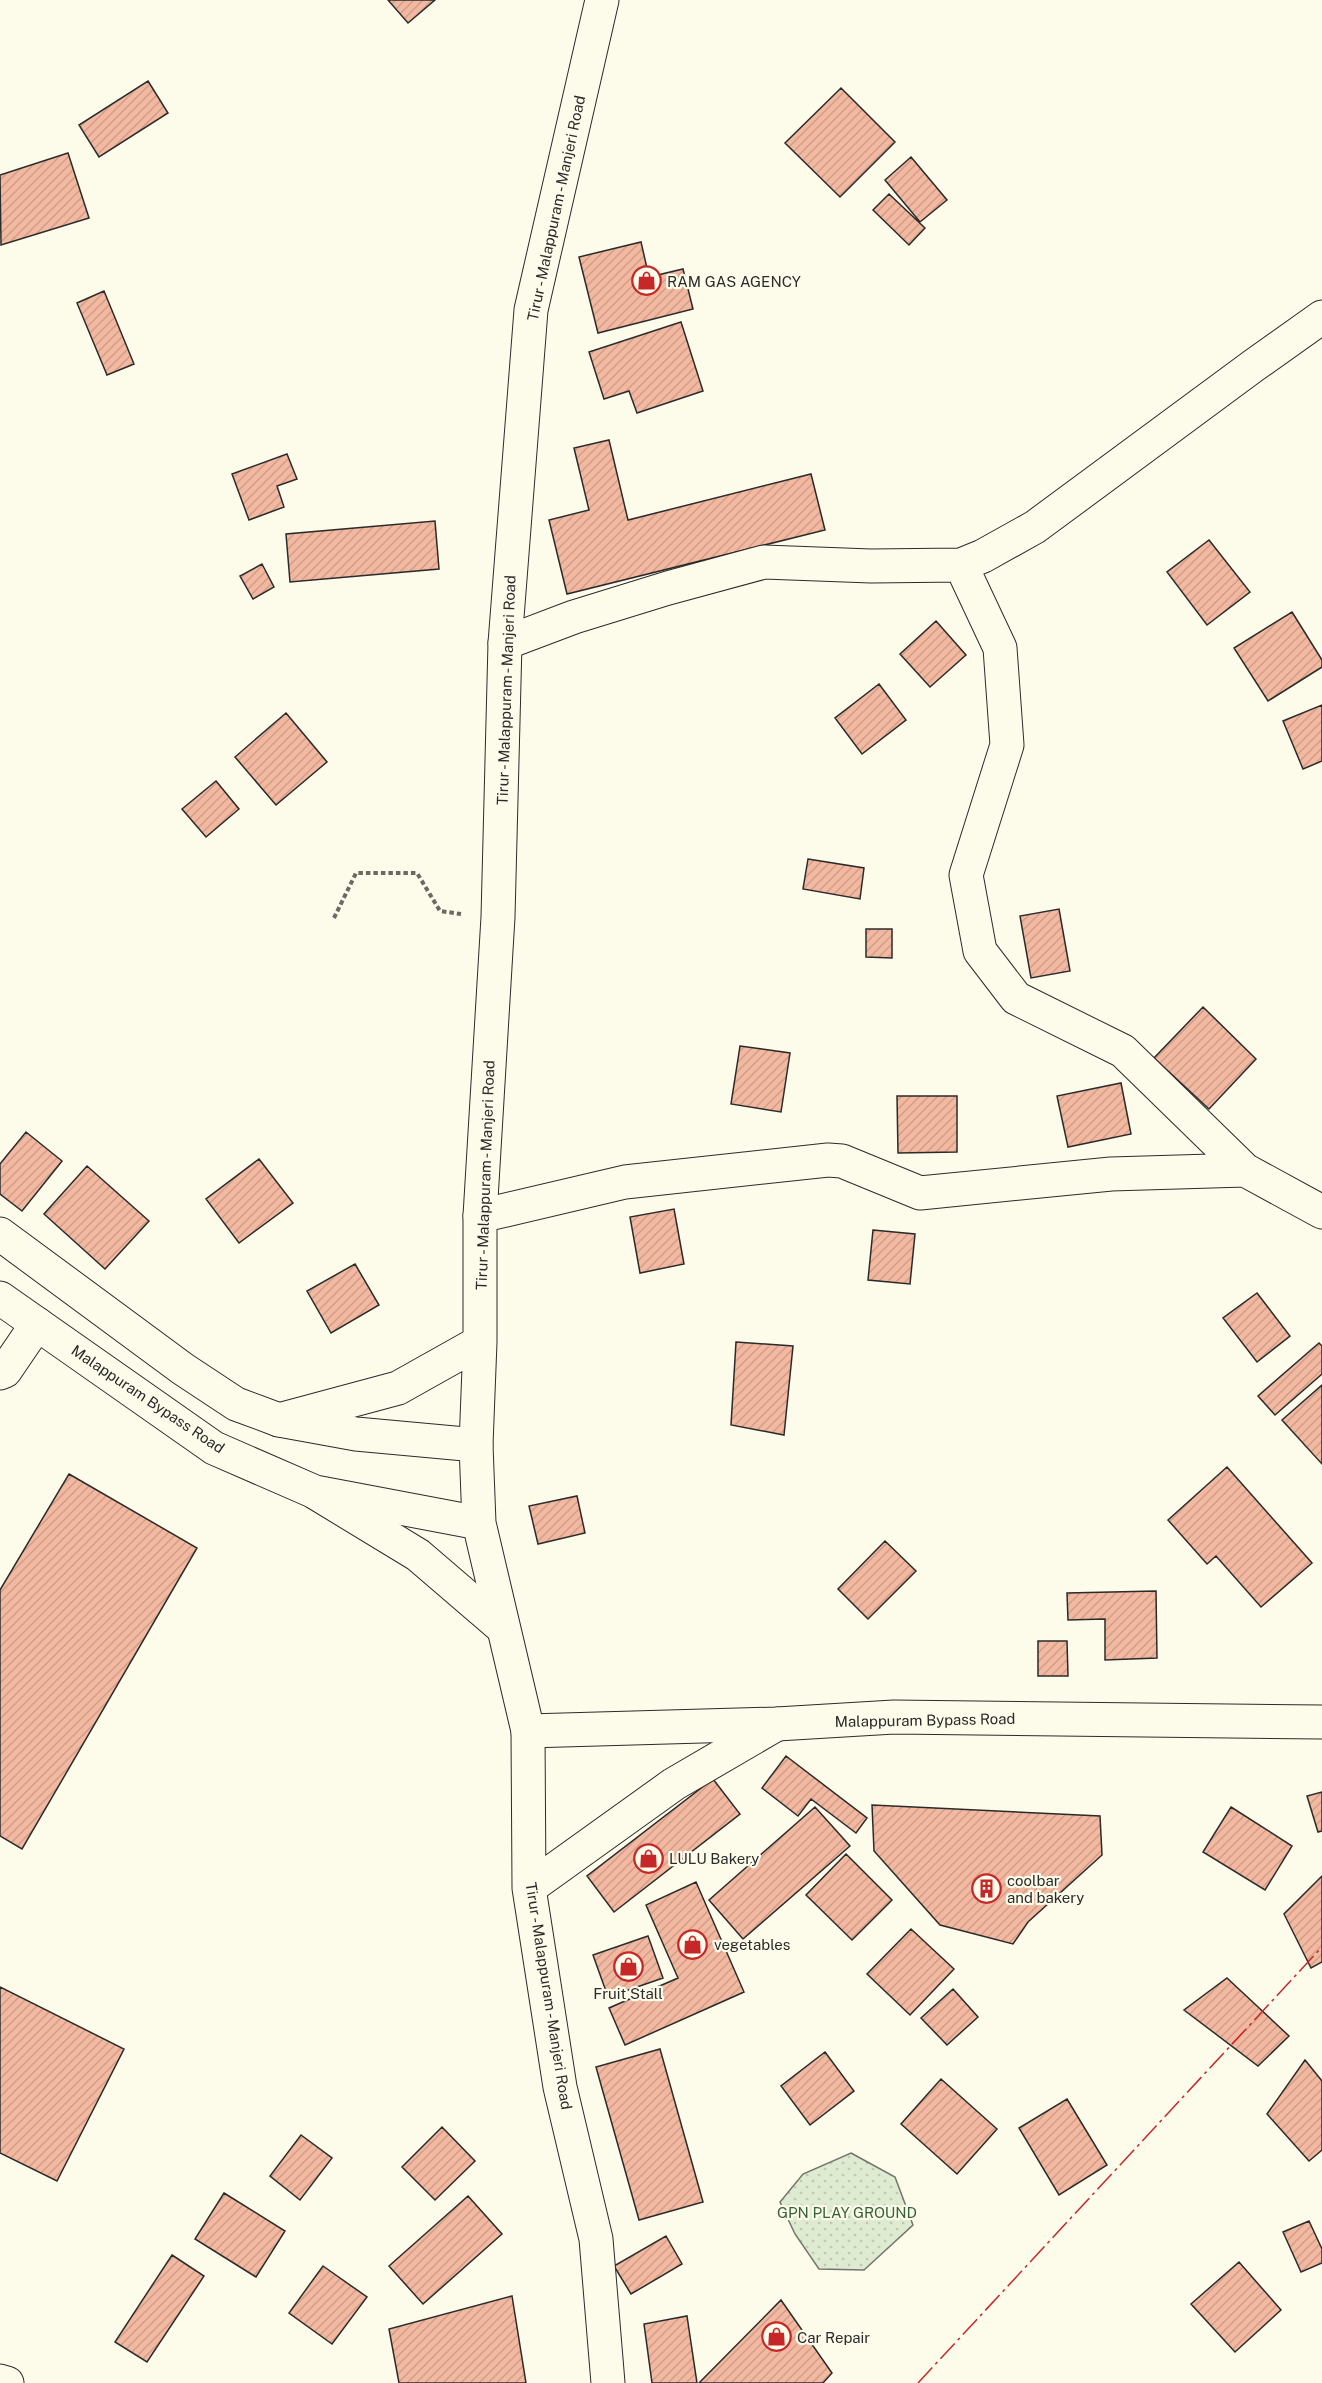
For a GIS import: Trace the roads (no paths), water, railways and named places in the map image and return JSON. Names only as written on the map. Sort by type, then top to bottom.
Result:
[{"type":"main road","name":"Tirur - Malappuram - Manjeri Road","points":[[602,0],[531,310],[505,643],[498,917],[480,1216],[480,1342],[476,1446],[479,1523],[528,1731],[529,1888],[560,2087],[596,2239],[608,2383]]},
{"type":"main road","points":[[505,643],[573,617],[764,562],[872,566],[961,565],[983,556],[1035,527],[1322,317]]},
{"type":"main road","points":[[961,565],[1000,648],[1007,745],[966,875],[980,951],[1016,998],[1123,1051],[1245,1170],[1322,1212]]},
{"type":"main road","points":[[480,1216],[625,1182],[828,1160],[842,1161],[920,1193],[1111,1174],[1245,1170]]},
{"type":"main road","points":[[0,1234],[183,1369],[236,1404],[279,1420],[356,1434],[476,1446]]},
{"type":"main road","name":"Malappuram Bypass Road","points":[[0,1298],[214,1448],[315,1492],[479,1523]]},
{"type":"main road","points":[[0,1373],[5,1371],[37,1324]]},
{"type":"main road","points":[[279,1420],[398,1388],[480,1342]]},
{"type":"main road","points":[[315,1492],[418,1555],[504,1628]]},
{"type":"main road","name":"Malappuram Bypass Road","points":[[528,1731],[777,1724],[894,1717],[1322,1722]]},
{"type":"main road","points":[[529,1888],[674,1784],[777,1724]]},
{"type":"main road","points":[[0,2381],[8,2383]]},
{"type":"place","name":"RAM GAS AGENCY","points":[[646,281]]},
{"type":"place","name":"LULU Bakery","points":[[648,1858]]},
{"type":"place","name":"coolbar and bakery","points":[[986,1889]]},
{"type":"place","name":"vegetables","points":[[693,1944]]},
{"type":"place","name":"Fruit Stall","points":[[628,1966]]},
{"type":"place","name":"Car Repair","points":[[776,2337]]},
{"type":"park label","name":"GPN PLAY GROUND","points":[[847,2212]]}]
